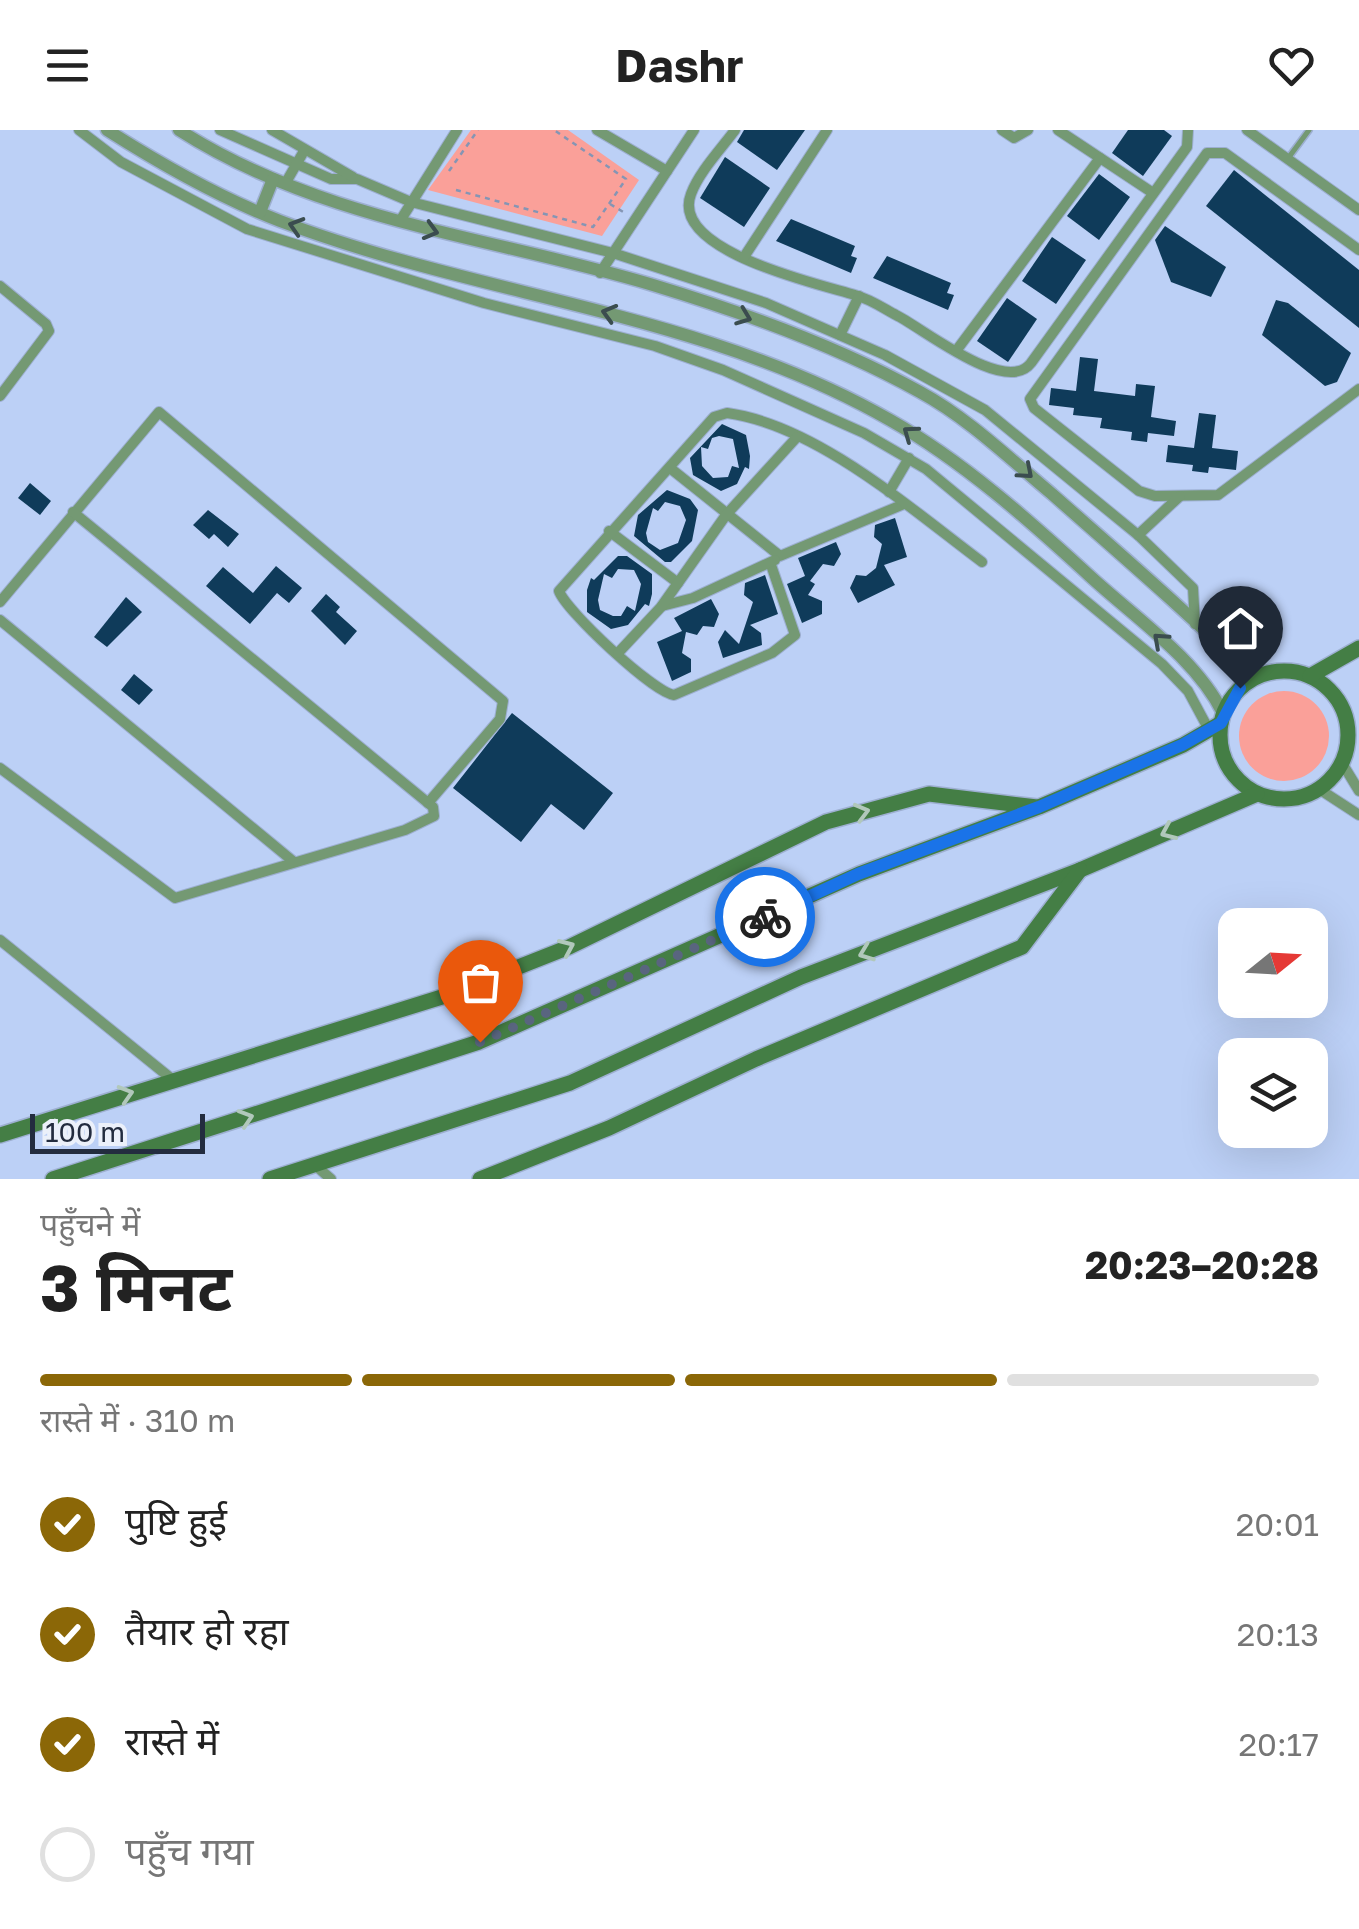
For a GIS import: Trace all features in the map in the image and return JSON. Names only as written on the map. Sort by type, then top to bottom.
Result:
[{"type":"main road","points":[[1310,676],[1359,648]]},
{"type":"main road","points":[[53,1179],[480,1042],[858,874],[1039,807],[1218,722],[1240,688],[1254,678],[1290,671],[1310,676],[1330,690],[1345,715],[1353,743],[1342,763],[1319,789],[1290,799],[1257,794],[1080,870],[802,977],[570,1083],[270,1179]]},
{"type":"main road","points":[[1218,722],[1226,762],[1257,794]]},
{"type":"main road","points":[[0,1135],[444,996],[514,969],[826,822],[930,794],[1039,807]]},
{"type":"main road","points":[[480,1179],[610,1128],[756,1059],[1022,947],[1080,870]]},
{"type":"street","points":[[79,130],[121,162],[247,230],[484,304],[655,346],[801,403],[909,458],[1183,684],[1218,722]]},
{"type":"street","points":[[106,130],[209,191],[260,212],[438,270],[678,332],[800,378],[892,420],[1060,548],[1188,665],[1218,722]]},
{"type":"street","points":[[179,130],[310,196],[712,305],[920,392],[987,439],[1118,551],[1254,678]]},
{"type":"street","points":[[220,130],[294,166],[331,179],[357,179]]},
{"type":"street","points":[[272,130],[289,135],[304,152],[412,202],[613,254],[766,303],[972,400],[1138,535],[1193,588],[1195,625]]},
{"type":"street","points":[[400,222],[454,134],[440,130]]},
{"type":"street","points":[[597,130],[668,171]]},
{"type":"street","points":[[600,273],[694,130]]},
{"type":"street","points":[[734,130],[690,201],[702,234],[744,257],[859,296],[999,372],[1026,370],[1187,146],[1188,130]]},
{"type":"street","points":[[744,257],[826,130]]},
{"type":"street","points":[[1002,130],[1014,138],[1028,130]]},
{"type":"street","points":[[1058,130],[1152,193]]},
{"type":"street","points":[[1247,130],[1359,210]]},
{"type":"street","points":[[1359,250],[1225,153],[1213,150],[1202,158],[1030,398],[1034,408],[1139,491],[1218,495],[1359,389]]},
{"type":"street","points":[[260,212],[304,152]]},
{"type":"street","points":[[956,350],[1100,158]]},
{"type":"street","points":[[0,396],[49,332],[46,324],[2,290]]},
{"type":"street","points":[[840,335],[859,296]]},
{"type":"street","points":[[0,602],[159,412],[503,701],[500,719],[428,802]]},
{"type":"street","points":[[770,565],[795,630],[779,649],[674,695],[661,691],[565,602],[559,591],[609,531],[721,414],[736,414],[797,437],[888,492],[982,562]]},
{"type":"street","points":[[618,652],[661,606],[726,515],[797,437]]},
{"type":"street","points":[[888,492],[909,458]]},
{"type":"street","points":[[670,468],[780,556]]},
{"type":"street","points":[[1138,535],[1180,496]]},
{"type":"street","points":[[661,606],[693,598],[904,504]]},
{"type":"street","points":[[0,768],[169,897],[182,898],[431,820],[435,812],[428,802],[73,512]]},
{"type":"street","points":[[609,531],[678,583]]},
{"type":"street","points":[[1043,566],[1060,548]]},
{"type":"street","points":[[0,620],[294,862]]},
{"type":"street","points":[[1342,763],[1359,791]]},
{"type":"street","points":[[1319,789],[1359,815]]},
{"type":"street","points":[[0,940],[172,1080]]},
{"type":"street","points":[[316,1165],[331,1179]]},
{"type":"lane","points":[[1287,160],[1309,130]]},
{"type":"path","points":[[449,171],[478,130]]},
{"type":"path","points":[[456,190],[594,227],[626,179],[554,130]]},
{"type":"path","points":[[609,204],[635,220]]},
{"type":"shaded area","points":[[471,130],[568,130],[639,180],[602,236],[428,190]]},
{"type":"shaded area","points":[[1275,691],[1293,691],[1309,698],[1322,711],[1329,736],[1322,761],[1309,774],[1293,781],[1275,781],[1259,774],[1246,761],[1239,745],[1239,727],[1246,711],[1259,698]]},
{"type":"building","points":[[744,130],[805,130],[777,170],[737,142]]},
{"type":"building","points":[[1128,130],[1164,130],[1172,136],[1143,176],[1112,153]]},
{"type":"building","points":[[725,157],[770,188],[744,227],[700,198]]},
{"type":"building","points":[[1234,170],[1359,270],[1359,328],[1206,206]]},
{"type":"building","points":[[1099,174],[1130,197],[1099,240],[1067,216]]},
{"type":"building","points":[[791,219],[855,246],[851,256],[857,258],[851,273],[776,241]]},
{"type":"building","points":[[1165,226],[1226,267],[1211,297],[1171,282],[1155,240]]},
{"type":"building","points":[[1052,237],[1086,260],[1056,304],[1022,281]]},
{"type":"building","points":[[887,256],[951,283],[947,293],[954,295],[948,310],[873,278]]},
{"type":"building","points":[[1007,298],[1037,319],[1008,362],[977,341]]},
{"type":"building","points":[[1276,300],[1288,303],[1351,353],[1337,382],[1325,386],[1262,335]]},
{"type":"building","points":[[1080,357],[1098,359],[1094,391],[1135,396],[1136,384],[1155,386],[1151,417],[1176,421],[1174,436],[1148,433],[1147,442],[1131,440],[1132,432],[1100,428],[1102,418],[1073,415],[1074,408],[1049,405],[1051,388],[1076,391]]},
{"type":"building","points":[[1199,413],[1216,415],[1212,448],[1238,451],[1236,470],[1209,467],[1208,473],[1192,471],[1193,465],[1166,462],[1168,445],[1194,448]]},
{"type":"building","points":[[722,424],[746,435],[749,469],[745,467],[737,484],[721,491],[693,475],[690,458]],"holes":[[[719,436],[733,439],[739,468],[732,466],[728,477],[713,478],[702,466],[701,447],[708,449],[712,438]]]},
{"type":"building","points":[[30,483],[51,501],[40,515],[18,498]]},
{"type":"building","points":[[667,490],[690,499],[698,510],[692,541],[671,562],[665,562],[634,536],[638,515]],"holes":[[[665,502],[680,506],[686,520],[678,543],[660,550],[648,542],[646,533],[653,508],[658,511]]]},
{"type":"building","points":[[208,510],[239,534],[228,547],[214,534],[209,539],[193,525]]},
{"type":"building","points":[[895,518],[907,557],[884,565],[895,585],[858,603],[850,588],[856,575],[866,576],[876,568],[882,544],[874,537],[875,525]]},
{"type":"building","points":[[836,542],[841,554],[834,566],[823,564],[810,581],[815,584],[808,595],[822,601],[822,614],[802,623],[787,584],[805,576],[798,558]]},
{"type":"building","points":[[618,556],[627,556],[652,574],[649,606],[645,604],[628,625],[611,629],[587,612],[587,590],[591,578],[594,580]],"holes":[[[618,569],[634,570],[641,584],[635,611],[627,606],[621,616],[613,616],[600,610],[598,600],[604,574],[612,578]]]},
{"type":"building","points":[[276,566],[302,588],[289,603],[277,593],[250,624],[206,586],[223,567],[253,593]]},
{"type":"building","points":[[765,575],[778,614],[750,625],[761,633],[762,645],[723,658],[718,642],[725,630],[739,644],[753,602],[744,595],[745,583]]},
{"type":"building","points":[[326,594],[340,607],[336,612],[357,631],[345,645],[311,611]]},
{"type":"building","points":[[126,597],[142,612],[107,647],[94,637]]},
{"type":"building","points":[[711,599],[719,614],[714,627],[703,626],[697,635],[686,632],[682,653],[691,659],[691,672],[672,681],[657,642],[682,631],[674,618]]},
{"type":"building","points":[[134,674],[153,690],[139,705],[121,690]]},
{"type":"building","points":[[512,713],[613,793],[584,830],[551,804],[521,842],[453,788]]},
{"type":"way so far","points":[[480,1042],[765,917]]},
{"type":"route","points":[[765,917],[858,874],[1039,807],[1182,745],[1221,723],[1223,713],[1240,688]]}]
